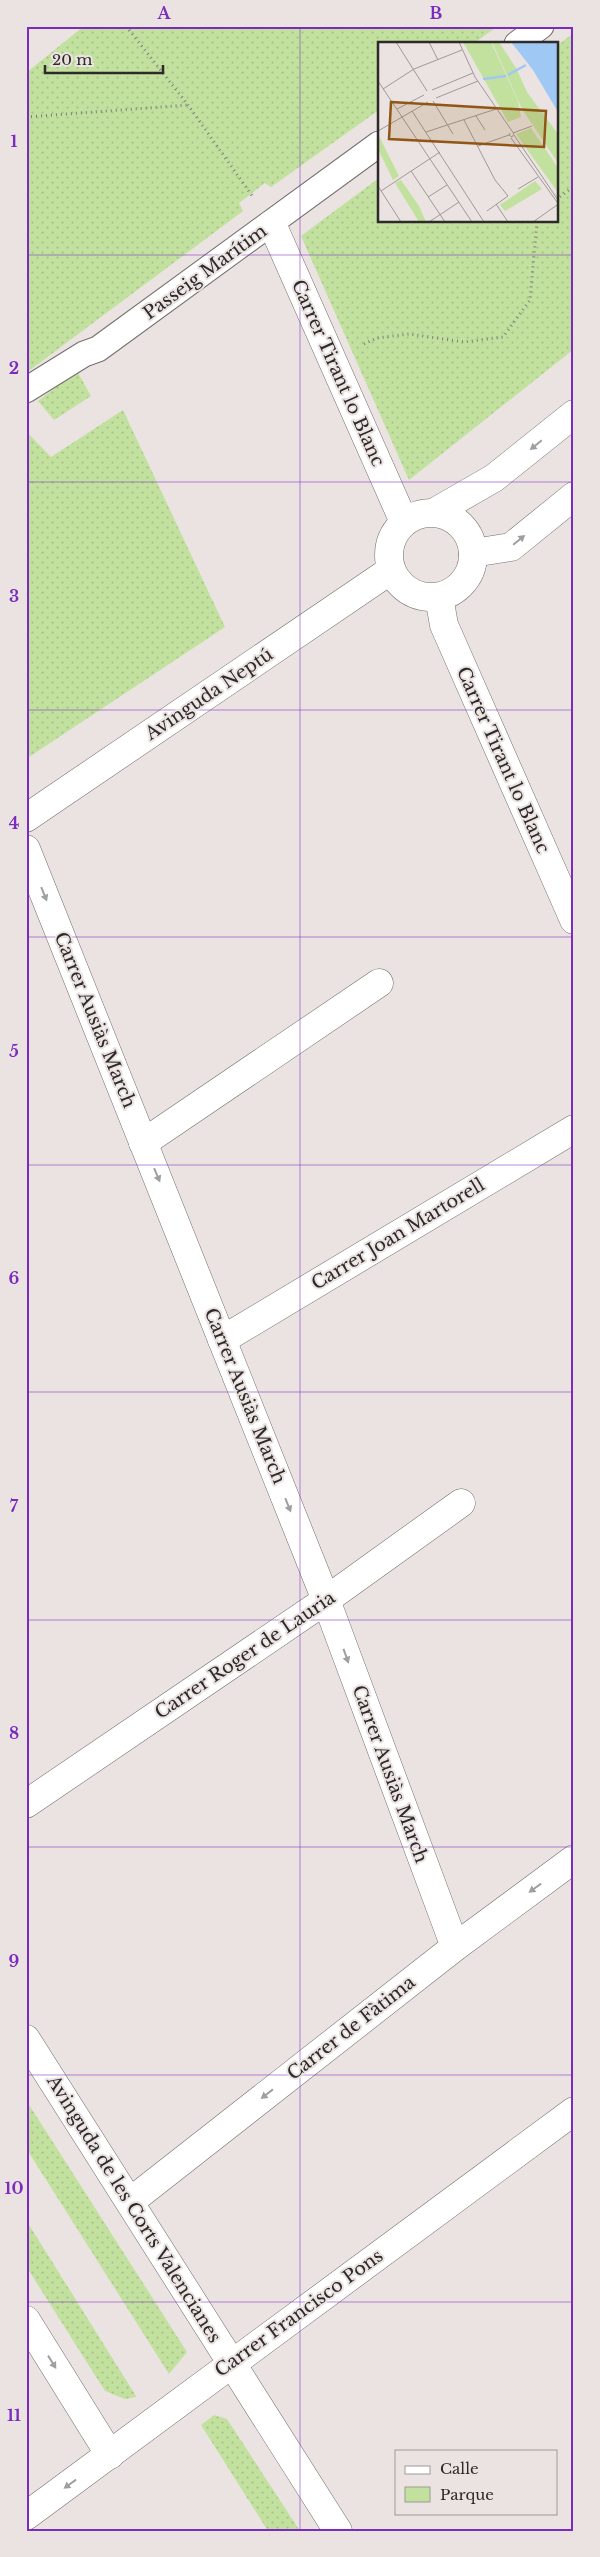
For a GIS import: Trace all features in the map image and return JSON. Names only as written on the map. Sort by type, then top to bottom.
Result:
[{"type":"street","points":[[520,42],[541,26]]},
{"type":"street","name":"Passeig Marítim","points":[[26,390],[84,354],[98,349],[272,224],[378,145]]},
{"type":"street","name":"Carrer Tirant lo Blanc","points":[[272,224],[404,522]]},
{"type":"street","points":[[435,512],[457,521],[466,530],[474,553],[472,565],[460,586],[439,597],[427,598],[405,589],[396,580],[391,570],[388,557],[390,544],[395,532],[413,516],[435,512],[494,478],[574,414]]},
{"type":"street","points":[[474,553],[511,547],[574,496]]},
{"type":"street","name":"Avinguda Neptú","points":[[26,818],[391,570]]},
{"type":"street","name":"Carrer Tirant lo Blanc","points":[[439,597],[444,625],[574,920]]},
{"type":"street","name":"Carrer Ausiàs March","points":[[26,849],[326,1600],[455,1947]]},
{"type":"street","points":[[144,1143],[379,983]]},
{"type":"street","name":"Carrer Joan Martorell","points":[[222,1340],[574,1129]]},
{"type":"street","name":"Carrer Roger de Lauria","points":[[26,1804],[326,1600],[461,1503]]},
{"type":"street","name":"Carrer de Fàtima","points":[[131,2201],[455,1947],[574,1859]]},
{"type":"street","name":"Avinguda de les Corts Valencianes","points":[[26,2039],[131,2201],[230,2363],[338,2531]]},
{"type":"street","name":"Carrer Francisco Pons","points":[[26,2516],[110,2455],[230,2363],[574,2111]]},
{"type":"street","points":[[26,2320],[110,2455]]},
{"type":"path","points":[[126,26],[188,105],[272,224]]},
{"type":"path","points":[[26,118],[188,105]]},
{"type":"path","points":[[558,198],[574,186]]},
{"type":"path","points":[[331,357],[377,338],[410,334],[464,342],[503,337],[530,300],[537,222]]},
{"type":"green space","points":[[84,26],[498,26],[476,42],[378,42],[378,111],[271,187],[265,183],[239,203],[243,211],[26,373],[26,73]]},
{"type":"green space","points":[[574,33],[574,349],[409,480],[301,236],[378,179],[378,222],[558,222],[558,45]]},
{"type":"green space","points":[[77,371],[91,396],[54,420],[38,401]]},
{"type":"green space","points":[[123,410],[225,627],[26,759],[26,431],[51,457]]},
{"type":"green space","points":[[26,2100],[187,2352],[169,2374],[26,2148]]},
{"type":"green space","points":[[26,2220],[136,2397],[125,2399],[105,2391],[26,2266]]},
{"type":"green space","points":[[214,2415],[227,2419],[300,2531],[268,2531],[201,2425]]}]
